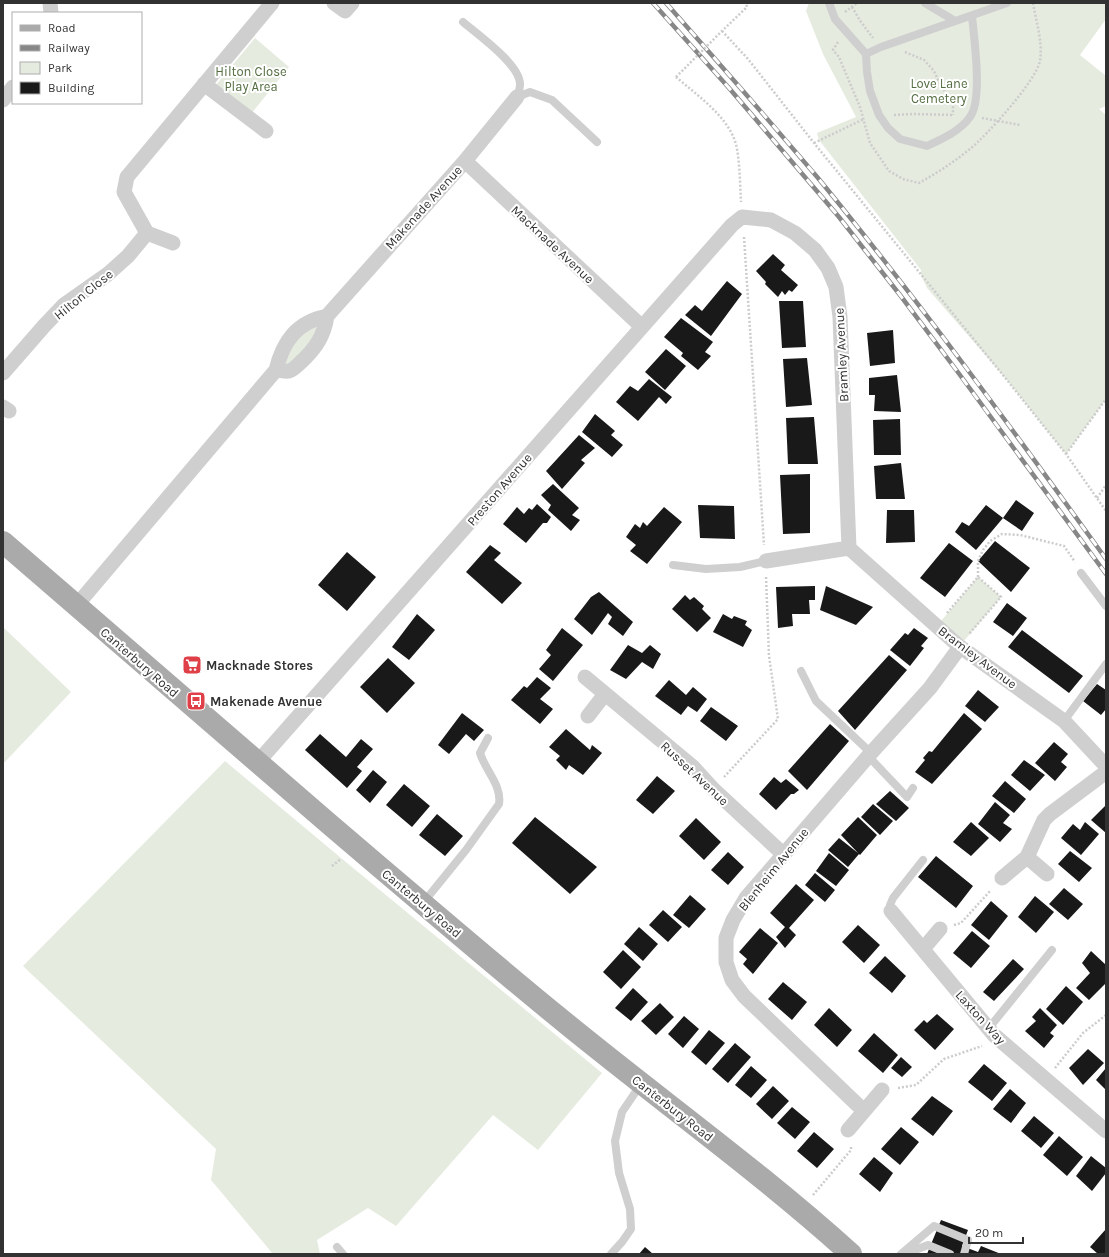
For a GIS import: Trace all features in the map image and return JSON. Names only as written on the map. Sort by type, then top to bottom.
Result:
[{"type":"main road","name":"Canterbury Road","points":[[3,542],[257,764],[558,1017],[641,1084],[722,1146],[848,1248]]},
{"type":"street","points":[[173,244],[147,233],[124,192],[126,177],[272,3]]},
{"type":"street","points":[[204,84],[266,130]]},
{"type":"street","points":[[3,100],[12,88]]},
{"type":"street","name":"Makenade Avenue","points":[[76,606],[276,370],[280,355],[287,341],[298,329],[310,321],[327,316],[465,161],[517,97]]},
{"type":"street","name":"Macknade Avenue","points":[[465,161],[641,326]]},
{"type":"street","name":"Preston Avenue","points":[[257,764],[641,326],[732,225],[742,217]]},
{"type":"street","name":"Bramley Avenue","points":[[742,217],[771,220],[795,233],[815,250],[828,268],[836,286],[840,317],[849,548],[960,647],[1064,721],[1106,766]]},
{"type":"street","name":"Hilton Close","points":[[3,373],[64,305],[108,274],[128,256],[147,233]]},
{"type":"street","name":"Makenade Avenue","points":[[276,370],[289,371],[310,354],[325,329],[327,316]]},
{"type":"street","points":[[766,560],[849,548]]},
{"type":"street","name":"Blenheim Avenue","points":[[864,1111],[744,996],[732,980],[726,962],[726,938],[733,920],[746,898],[930,688],[960,647]]},
{"type":"street","name":"Russet Avenue","points":[[586,677],[693,767],[712,789],[783,854]]},
{"type":"street","points":[[588,716],[605,694]]},
{"type":"street","points":[[1002,878],[1027,857],[1044,820],[1106,772]]},
{"type":"street","points":[[1027,857],[1047,874]]},
{"type":"street","name":"Laxton Way","points":[[890,911],[992,1031],[1106,1132]]},
{"type":"street","points":[[923,949],[940,929]]},
{"type":"street","points":[[848,1130],[882,1090]]},
{"type":"lane","points":[[829,3],[835,18],[866,54],[870,90],[880,115],[888,128],[900,139],[927,146],[953,133],[970,117],[975,104],[976,59],[972,16]]},
{"type":"lane","points":[[925,3],[955,21]]},
{"type":"lane","points":[[866,54],[880,47],[1007,3]]},
{"type":"lane","points":[[463,22],[501,54],[515,70],[521,84],[517,97]]},
{"type":"lane","points":[[517,97],[530,92],[552,100],[598,142]]},
{"type":"lane","points":[[673,565],[690,568],[713,569],[740,567],[766,560]]},
{"type":"lane","points":[[1082,573],[1106,606]]},
{"type":"lane","points":[[1064,721],[1106,664]]},
{"type":"lane","points":[[801,671],[816,701],[870,755],[907,797],[913,788]]},
{"type":"lane","points":[[422,903],[466,850],[499,804],[500,798],[494,781],[486,768],[480,753],[488,738]]},
{"type":"lane","points":[[890,911],[890,905],[893,898],[923,860]]},
{"type":"lane","points":[[992,1031],[1052,950]]},
{"type":"lane","points":[[611,1254],[631,1229],[630,1209],[619,1173],[615,1141],[622,1112],[641,1084]]},
{"type":"lane","points":[[901,1254],[934,1226],[968,1240],[964,1254]]},
{"type":"lane","points":[[905,1254],[928,1245],[950,1254]]},
{"type":"lane","points":[[337,1247],[343,1254]]},
{"type":"path","points":[[712,789],[778,719],[770,656],[766,560],[737,148],[729,128],[719,114],[676,77],[747,7],[746,3]]},
{"type":"path","points":[[861,22],[847,32],[833,50],[839,57],[864,119],[870,143],[889,171],[903,179],[919,183],[942,170],[971,148],[1019,96],[1033,76],[1040,61],[1040,41],[1033,3]]},
{"type":"path","points":[[852,7],[861,22],[880,47],[906,52],[924,60],[934,71],[953,104],[953,115]]},
{"type":"path","points":[[722,31],[748,59],[814,143],[1007,380],[1066,454],[1106,511]]},
{"type":"path","points":[[814,143],[864,119],[880,115],[953,115],[998,120],[1020,125]]},
{"type":"path","points":[[1066,454],[1106,399]]},
{"type":"path","points":[[1097,498],[1106,486]]},
{"type":"path","points":[[936,626],[978,577],[978,561],[983,550],[990,541],[1002,534],[1020,535],[1064,546],[1082,573]]},
{"type":"path","points":[[960,647],[1001,597],[978,577]]},
{"type":"path","points":[[940,929],[961,922],[1002,878]]},
{"type":"path","points":[[1045,1079],[1084,1033],[1106,1015]]},
{"type":"path","points":[[882,1090],[916,1085],[944,1059],[981,1047],[992,1031]]},
{"type":"path","points":[[800,1210],[851,1150],[848,1130]]},
{"type":"green space","name":"Love Lane Cemetery","points":[[809,3],[1106,3],[1106,19],[1080,55],[1106,76],[1106,106],[1099,109],[1106,115],[1106,399],[1066,454],[1007,380],[927,288],[921,275],[921,270],[819,140],[817,133],[856,117],[823,54],[806,11]]},
{"type":"green space","name":"Hilton Close Play Area","points":[[255,38],[289,67],[251,114],[215,86]]},
{"type":"green space","points":[[310,321],[325,329],[289,371],[280,355]]},
{"type":"green space","points":[[978,577],[1001,597],[964,641],[941,621]]},
{"type":"green space","points":[[3,627],[71,692],[3,764]]},
{"type":"green space","points":[[225,761],[602,1073],[538,1150],[493,1115],[396,1226],[368,1208],[317,1240],[320,1254],[273,1254],[211,1180],[216,1149],[23,966]]},
{"type":"building","points":[[773,254],[785,265],[781,270],[798,285],[792,292],[789,290],[785,295],[782,291],[778,297],[765,284],[766,282],[756,271]]},
{"type":"building","points":[[727,281],[742,294],[711,336],[685,315],[695,305],[702,311]]},
{"type":"building","points":[[779,301],[803,301],[806,347],[782,348]]},
{"type":"building","points":[[681,318],[713,342],[705,352],[711,356],[698,370],[681,356],[683,353],[664,337]]},
{"type":"building","points":[[893,330],[895,363],[870,366],[867,333]]},
{"type":"building","points":[[666,349],[686,366],[665,390],[645,372]]},
{"type":"building","points":[[807,358],[812,405],[786,407],[783,359]]},
{"type":"building","points":[[897,375],[901,412],[874,411],[875,395],[869,395],[869,378]]},
{"type":"building","points":[[649,379],[672,397],[666,404],[659,397],[638,421],[616,402],[630,386],[638,391]]},
{"type":"building","points":[[595,414],[615,431],[611,435],[623,445],[612,457],[582,432]]},
{"type":"building","points":[[814,417],[818,464],[788,464],[786,418]]},
{"type":"building","points":[[900,419],[901,455],[874,455],[873,420]]},
{"type":"building","points":[[579,435],[595,448],[581,460],[585,463],[562,489],[546,471]]},
{"type":"building","points":[[901,463],[905,499],[876,499],[874,466]]},
{"type":"building","points":[[810,474],[810,533],[783,534],[780,475]]},
{"type":"building","points":[[553,484],[579,508],[572,515],[580,520],[571,531],[548,510],[551,505],[541,495]]},
{"type":"building","points":[[1016,500],[1034,513],[1022,531],[1003,518]]},
{"type":"building","points":[[537,504],[551,517],[547,523],[543,523],[526,543],[503,524],[517,507],[524,514],[529,508],[532,510]]},
{"type":"building","points":[[698,505],[734,506],[735,539],[700,538]]},
{"type":"building","points":[[986,505],[1003,518],[976,550],[955,532],[962,522],[969,526]]},
{"type":"building","points":[[664,507],[682,522],[647,564],[630,551],[636,545],[626,537],[635,524],[640,528],[643,522],[647,526]]},
{"type":"building","points":[[887,510],[914,510],[915,542],[886,543]]},
{"type":"building","points":[[995,541],[1030,568],[1011,592],[978,561]]},
{"type":"building","points":[[949,543],[973,561],[945,597],[920,578]]},
{"type":"building","points":[[490,545],[501,553],[494,560],[522,583],[502,604],[466,572]]},
{"type":"building","points":[[347,552],[376,577],[347,611],[318,585]]},
{"type":"building","points":[[815,586],[815,600],[809,600],[810,614],[792,614],[793,626],[778,628],[776,587]]},
{"type":"building","points":[[826,586],[873,607],[856,625],[820,610]]},
{"type":"building","points":[[599,592],[633,622],[623,636],[608,624],[612,617],[608,613],[592,635],[574,619],[591,597]]},
{"type":"building","points":[[685,595],[690,600],[694,597],[704,606],[702,609],[711,618],[697,632],[672,609]]},
{"type":"building","points":[[1007,603],[1027,618],[1013,636],[993,622]]},
{"type":"building","points":[[417,614],[435,630],[409,660],[392,647]]},
{"type":"building","points":[[723,614],[732,619],[734,616],[747,621],[745,625],[752,630],[743,647],[713,632]]},
{"type":"building","points":[[562,628],[583,645],[553,681],[539,669],[551,655],[546,650]]},
{"type":"building","points":[[914,628],[928,638],[921,646],[924,648],[910,666],[890,650],[905,633],[908,635]]},
{"type":"building","points":[[1022,630],[1083,676],[1069,693],[1008,647]]},
{"type":"building","points":[[628,645],[642,653],[650,645],[661,654],[653,669],[642,662],[626,679],[610,670]]},
{"type":"building","points":[[889,655],[907,670],[855,730],[838,711]]},
{"type":"building","points":[[388,658],[415,683],[387,713],[360,687]]},
{"type":"building","points":[[537,677],[551,688],[540,699],[553,709],[540,724],[511,700],[524,686],[527,688]]},
{"type":"building","points":[[669,680],[686,695],[693,687],[707,699],[697,712],[688,706],[681,715],[655,696]]},
{"type":"building","points":[[1097,684],[1106,690],[1106,709],[1101,715],[1083,701]]},
{"type":"building","points":[[978,690],[999,707],[985,722],[965,706]]},
{"type":"building","points":[[711,707],[738,726],[726,741],[700,721]]},
{"type":"building","points":[[462,713],[484,730],[474,741],[466,734],[449,754],[438,745]]},
{"type":"building","points":[[964,713],[982,729],[932,784],[915,772],[925,760],[923,758],[929,751],[932,752]]},
{"type":"building","points":[[830,724],[849,741],[807,790],[788,771]]},
{"type":"building","points":[[566,729],[590,750],[592,745],[602,753],[583,775],[569,765],[566,770],[556,760],[560,756],[549,747]]},
{"type":"building","points":[[320,734],[346,757],[361,739],[373,749],[357,767],[362,771],[347,788],[305,750]]},
{"type":"building","points":[[1054,742],[1068,754],[1061,762],[1067,767],[1055,781],[1035,763]]},
{"type":"building","points":[[1024,760],[1045,775],[1030,791],[1011,775]]},
{"type":"building","points":[[373,770],[387,782],[370,803],[356,790]]},
{"type":"building","points":[[657,776],[675,791],[653,814],[636,800]]},
{"type":"building","points":[[774,777],[781,783],[786,779],[799,790],[794,794],[791,794],[776,810],[759,794]]},
{"type":"building","points":[[1005,781],[1026,799],[1014,813],[992,796]]},
{"type":"building","points":[[404,784],[430,806],[412,827],[386,805]]},
{"type":"building","points":[[890,791],[909,808],[896,821],[876,804]]},
{"type":"building","points":[[995,802],[1010,815],[1003,823],[1012,829],[1000,842],[978,824]]},
{"type":"building","points":[[873,804],[893,821],[880,835],[861,817]]},
{"type":"building","points":[[1106,805],[1106,833],[1091,820]]},
{"type":"building","points":[[437,814],[463,836],[445,856],[419,835]]},
{"type":"building","points":[[535,817],[597,867],[570,894],[512,843]]},
{"type":"building","points":[[858,817],[877,835],[848,867],[828,850],[839,838],[858,853],[841,835]]},
{"type":"building","points":[[696,818],[721,842],[704,860],[679,836]]},
{"type":"building","points":[[971,822],[989,838],[971,856],[953,842]]},
{"type":"building","points":[[1085,822],[1099,834],[1081,855],[1061,838],[1073,824],[1080,830]]},
{"type":"building","points":[[1070,851],[1092,868],[1079,882],[1058,864]]},
{"type":"building","points":[[728,852],[744,867],[728,885],[711,870]]},
{"type":"building","points":[[829,853],[849,870],[836,886],[816,871]]},
{"type":"building","points":[[936,856],[973,886],[956,908],[918,877]]},
{"type":"building","points":[[815,873],[835,890],[825,902],[805,885]]},
{"type":"building","points":[[796,884],[814,900],[789,928],[796,935],[785,948],[776,937],[785,927],[770,913]]},
{"type":"building","points":[[1064,888],[1083,904],[1068,920],[1049,904]]},
{"type":"building","points":[[690,895],[706,909],[689,928],[673,915]]},
{"type":"building","points":[[1035,896],[1054,912],[1036,933],[1018,917]]},
{"type":"building","points":[[991,901],[1008,916],[989,940],[971,925]]},
{"type":"building","points":[[663,910],[682,927],[668,942],[649,925]]},
{"type":"building","points":[[858,925],[880,945],[864,963],[842,942]]},
{"type":"building","points":[[639,927],[658,944],[643,961],[624,944]]},
{"type":"building","points":[[760,928],[778,943],[753,974],[743,964],[747,959],[739,952]]},
{"type":"building","points":[[972,931],[990,946],[971,968],[953,953]]},
{"type":"building","points":[[623,950],[641,967],[621,989],[603,972]]},
{"type":"building","points":[[1091,951],[1106,965],[1106,983],[1089,1000],[1076,988],[1090,973],[1082,963]]},
{"type":"building","points":[[885,956],[906,976],[892,993],[869,973]]},
{"type":"building","points":[[1013,959],[1024,969],[994,1001],[983,992]]},
{"type":"building","points":[[783,982],[807,1002],[792,1020],[768,999]]},
{"type":"building","points":[[1066,986],[1083,1002],[1063,1025],[1046,1009]]},
{"type":"building","points":[[633,988],[648,1002],[631,1021],[615,1008]]},
{"type":"building","points":[[660,1003],[674,1017],[656,1035],[641,1021]]},
{"type":"building","points":[[829,1008],[852,1030],[837,1047],[814,1025]]},
{"type":"building","points":[[1040,1008],[1057,1025],[1050,1033],[1054,1036],[1044,1048],[1025,1031],[1036,1021],[1032,1017]]},
{"type":"building","points":[[937,1014],[954,1029],[935,1050],[914,1030],[924,1020],[927,1023]]},
{"type":"building","points":[[684,1016],[699,1029],[683,1048],[668,1034]]},
{"type":"building","points":[[709,1030],[725,1043],[706,1065],[691,1052]]},
{"type":"building","points":[[874,1033],[898,1055],[883,1073],[858,1051]]},
{"type":"building","points":[[735,1043],[751,1057],[728,1083],[712,1069]]},
{"type":"building","points":[[1088,1049],[1104,1063],[1083,1085],[1069,1068]]},
{"type":"building","points":[[901,1057],[912,1067],[902,1077],[891,1068]]},
{"type":"building","points":[[984,1064],[1007,1083],[992,1101],[968,1082]]},
{"type":"building","points":[[751,1066],[767,1080],[751,1098],[735,1085]]},
{"type":"building","points":[[1106,1068],[1106,1090],[1096,1080]]},
{"type":"building","points":[[773,1086],[789,1101],[772,1119],[756,1104]]},
{"type":"building","points":[[1010,1089],[1026,1103],[1011,1123],[993,1109]]},
{"type":"building","points":[[932,1096],[953,1111],[933,1136],[911,1119]]},
{"type":"building","points":[[792,1107],[810,1122],[795,1139],[777,1123]]},
{"type":"building","points":[[1034,1116],[1054,1133],[1041,1148],[1021,1131]]},
{"type":"building","points":[[901,1127],[919,1142],[900,1165],[881,1149]]},
{"type":"building","points":[[814,1132],[834,1149],[817,1168],[797,1151]]},
{"type":"building","points":[[1059,1136],[1083,1157],[1067,1176],[1043,1155]]},
{"type":"building","points":[[1091,1156],[1106,1168],[1106,1173],[1092,1191],[1076,1176]]},
{"type":"building","points":[[874,1157],[893,1173],[880,1192],[859,1174]]},
{"type":"building","points":[[941,1220],[968,1230],[962,1246],[978,1252],[981,1246],[1001,1254],[927,1254]]},
{"type":"building","points":[[1106,1229],[1106,1254],[1098,1254],[1090,1247]]},
{"type":"building","points":[[645,1247],[653,1254],[639,1254]]},
{"type":"railway","points":[[653,3],[729,88],[839,217],[960,375],[1106,574]]},
{"type":"railway","points":[[666,3],[856,224],[965,366],[1106,559]]},
{"type":"place","name":"Macknade Stores","points":[[192,665]]},
{"type":"place","name":"Makenade Avenue","points":[[196,701]]}]
